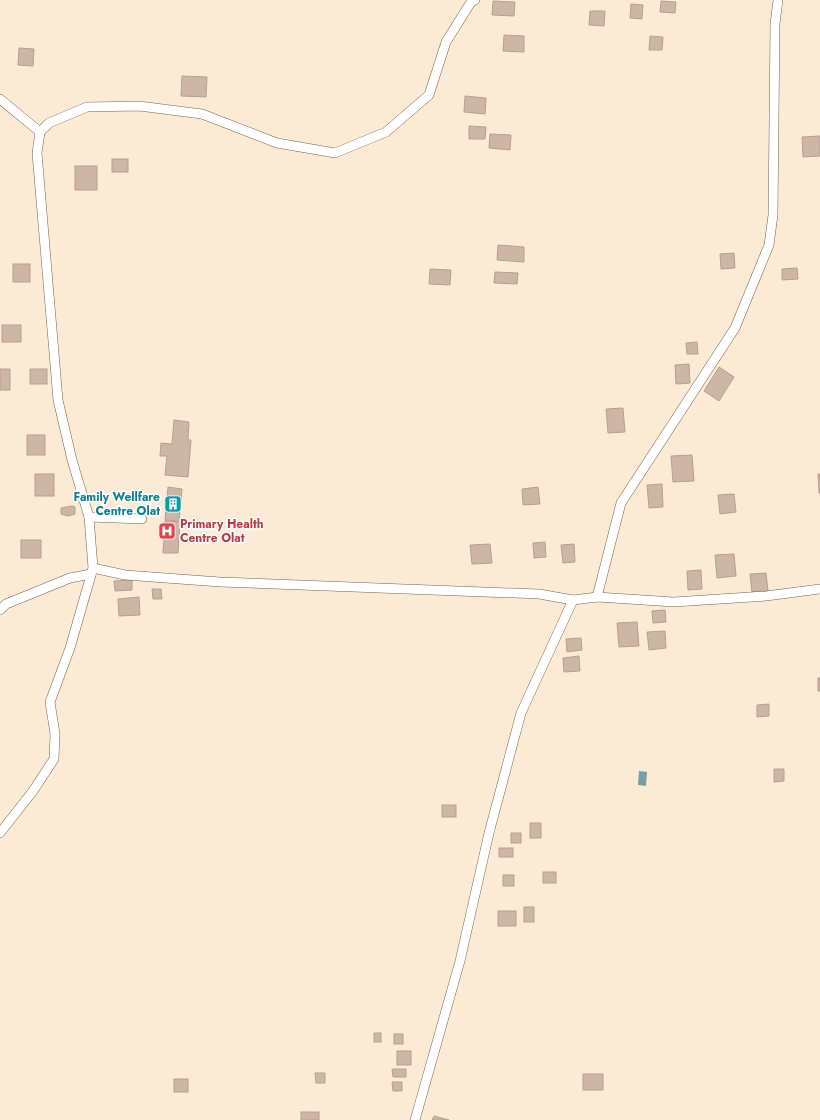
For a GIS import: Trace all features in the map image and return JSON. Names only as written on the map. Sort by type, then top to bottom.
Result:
[{"type":"street","points":[[0,833],[33,791],[54,759],[55,734],[50,702],[70,648],[92,571],[90,517],[72,460],[58,400],[37,153],[40,132],[49,123],[87,107],[139,106],[202,114],[277,143],[335,153],[386,132],[429,95],[446,42],[471,2],[475,0]]},
{"type":"street","points":[[597,598],[621,504],[735,328],[769,245],[773,215],[775,24],[778,0]]},
{"type":"street","points":[[0,99],[40,132]]},
{"type":"street","points":[[90,517],[142,519]]},
{"type":"street","points":[[0,610],[6,604],[70,578],[92,571],[212,582],[539,594],[573,600],[597,598],[674,602],[766,596],[820,588]]},
{"type":"street","points":[[415,1120],[460,961],[489,833],[521,713],[573,600]]},
{"type":"water","points":[[639,771],[647,772],[646,786],[638,785]]},
{"type":"building","points":[[493,1],[515,2],[514,16],[492,15]]},
{"type":"building","points":[[661,1],[676,2],[675,13],[660,12]]},
{"type":"building","points":[[631,4],[643,5],[642,19],[630,18]]},
{"type":"building","points":[[590,11],[605,11],[604,26],[589,25]]},
{"type":"building","points":[[504,35],[524,36],[524,52],[503,51]]},
{"type":"building","points":[[650,36],[663,37],[662,50],[649,50]]},
{"type":"building","points":[[19,48],[34,49],[33,66],[18,65]]},
{"type":"building","points":[[182,76],[207,77],[206,97],[181,96]]},
{"type":"building","points":[[465,96],[486,98],[485,114],[464,112]]},
{"type":"building","points":[[469,126],[486,127],[485,139],[469,139]]},
{"type":"building","points":[[490,134],[511,135],[510,150],[489,148]]},
{"type":"building","points":[[820,136],[820,156],[803,157],[802,137]]},
{"type":"building","points":[[112,159],[128,159],[128,172],[112,172]]},
{"type":"building","points":[[75,166],[97,166],[97,190],[75,190]]},
{"type":"building","points":[[498,245],[524,247],[524,262],[497,260]]},
{"type":"building","points":[[734,253],[735,268],[721,269],[720,254]]},
{"type":"building","points":[[13,264],[30,264],[30,282],[13,282]]},
{"type":"building","points":[[797,268],[798,279],[782,280],[782,269]]},
{"type":"building","points":[[430,269],[451,270],[450,285],[429,284]]},
{"type":"building","points":[[495,272],[518,273],[517,284],[494,283]]},
{"type":"building","points":[[2,325],[21,325],[21,342],[2,342]]},
{"type":"building","points":[[697,342],[698,354],[687,354],[686,343]]},
{"type":"building","points":[[689,364],[690,383],[676,384],[675,365]]},
{"type":"building","points":[[719,367],[734,377],[719,401],[704,391]]},
{"type":"building","points":[[0,369],[10,369],[10,390],[0,390]]},
{"type":"building","points":[[30,369],[47,369],[47,384],[30,384]]},
{"type":"building","points":[[623,408],[625,432],[608,433],[606,409]]},
{"type":"building","points":[[174,420],[189,422],[188,440],[191,440],[188,477],[165,475],[167,456],[160,456],[161,443],[172,444]]},
{"type":"building","points":[[27,435],[45,435],[45,455],[27,455]]},
{"type":"building","points":[[692,455],[694,481],[673,482],[671,456]]},
{"type":"building","points":[[35,474],[54,474],[54,496],[35,496]]},
{"type":"building","points":[[818,474],[820,474],[820,493],[819,493]]},
{"type":"building","points":[[662,484],[663,507],[649,508],[647,485]]},
{"type":"building","name":"Family Wellfare Centre Olat","points":[[168,487],[182,489],[179,521],[165,520]]},
{"type":"building","points":[[538,487],[540,504],[523,505],[522,489]]},
{"type":"building","points":[[734,494],[736,512],[720,514],[718,495]]},
{"type":"building","points":[[72,506],[75,507],[75,514],[68,516],[61,514],[61,508]]},
{"type":"building","points":[[165,521],[180,522],[178,553],[163,553]]},
{"type":"building","points":[[21,540],[41,540],[41,558],[21,558]]},
{"type":"building","points":[[545,542],[546,557],[534,558],[533,543]]},
{"type":"building","points":[[490,544],[492,563],[472,564],[470,545]]},
{"type":"building","points":[[574,544],[575,562],[563,563],[561,545]]},
{"type":"building","points":[[734,554],[736,576],[717,578],[715,555]]},
{"type":"building","points":[[701,570],[702,589],[688,590],[687,571]]},
{"type":"building","points":[[766,573],[768,591],[752,592],[750,574]]},
{"type":"building","points":[[132,580],[132,590],[115,591],[114,581]]},
{"type":"building","points":[[152,589],[161,589],[162,599],[153,599]]},
{"type":"building","points":[[139,597],[140,615],[119,616],[118,599]]},
{"type":"building","points":[[665,610],[666,622],[653,623],[652,611]]},
{"type":"building","points":[[637,622],[639,646],[619,647],[617,623]]},
{"type":"building","points":[[665,631],[666,648],[649,650],[647,632]]},
{"type":"building","points":[[581,638],[582,650],[567,652],[566,639]]},
{"type":"building","points":[[579,656],[580,671],[564,672],[563,658]]},
{"type":"building","points":[[818,678],[820,678],[820,691],[818,691]]},
{"type":"building","points":[[769,704],[769,716],[757,717],[757,705]]},
{"type":"building","points":[[774,769],[784,769],[784,781],[774,782]]},
{"type":"building","points":[[442,805],[456,805],[456,817],[442,817]]},
{"type":"building","points":[[530,823],[541,823],[541,838],[530,838]]},
{"type":"building","points":[[511,833],[521,833],[521,843],[511,843]]},
{"type":"building","points":[[499,848],[513,848],[513,857],[499,857]]},
{"type":"building","points":[[543,872],[556,872],[556,883],[543,883]]},
{"type":"building","points":[[503,875],[514,875],[514,886],[503,886]]},
{"type":"building","points":[[524,907],[534,907],[534,922],[524,922]]},
{"type":"building","points":[[498,911],[516,911],[516,926],[498,926]]},
{"type":"building","points":[[374,1033],[381,1033],[381,1042],[374,1042]]},
{"type":"building","points":[[394,1034],[403,1034],[403,1044],[394,1044]]},
{"type":"building","points":[[397,1051],[411,1051],[411,1065],[397,1065]]},
{"type":"building","points":[[392,1069],[406,1069],[406,1077],[393,1077]]},
{"type":"building","points":[[315,1073],[325,1073],[325,1083],[316,1083]]},
{"type":"building","points":[[583,1074],[603,1074],[603,1090],[583,1090]]},
{"type":"building","points":[[174,1079],[188,1079],[188,1092],[174,1092]]},
{"type":"building","points":[[392,1082],[402,1082],[402,1091],[393,1091]]},
{"type":"building","points":[[301,1112],[319,1112],[319,1120],[301,1120]]},
{"type":"building","points":[[434,1116],[449,1120],[432,1120]]},
{"type":"place","name":"Family Wellfare Centre Olat","points":[[173,504]]},
{"type":"place","name":"Primary Health Centre Olat","points":[[167,531]]}]
